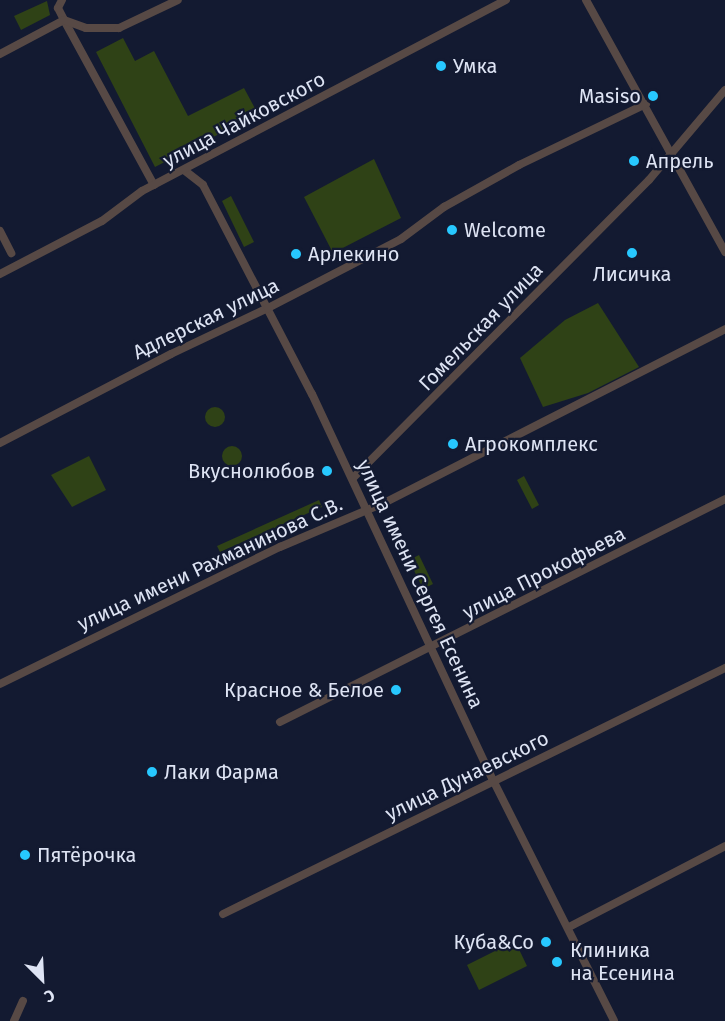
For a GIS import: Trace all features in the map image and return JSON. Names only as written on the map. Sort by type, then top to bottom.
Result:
[{"type":"street","points":[[62,0],[58,8],[154,185]]},
{"type":"street","points":[[0,54],[64,20],[86,28],[119,28],[178,0]]},
{"type":"street","name":"улица Чайковского","points":[[0,274],[102,221],[154,185],[506,0]]},
{"type":"street","points":[[586,0],[646,104],[725,252]]},
{"type":"street","name":"Гомельская улица","points":[[353,478],[673,154],[725,90]]},
{"type":"street","name":"Адлерская улица","points":[[0,443],[171,354],[268,309],[400,238],[444,207],[519,165],[646,104]]},
{"type":"street","name":"улица имени Сергея Есенина","points":[[184,170],[203,185],[268,309],[353,478],[494,782],[569,927],[614,1021]]},
{"type":"street","points":[[0,231],[11,253]]},
{"type":"street","name":"улица имени Рахманинова С.В.","points":[[0,684],[280,547],[348,515],[368,510],[725,329]]},
{"type":"street","name":"улица Прокофьева","points":[[279,722],[432,648],[725,499]]},
{"type":"street","name":"улица Дунаевского","points":[[223,914],[725,668]]},
{"type":"street","points":[[569,927],[725,846]]},
{"type":"street","points":[[14,1021],[23,1001]]},
{"type":"green space","points":[[47,1],[50,15],[21,30],[14,16]]},
{"type":"green space","points":[[123,38],[135,61],[154,51],[188,116],[244,88],[258,114],[155,167],[96,52]]},
{"type":"green space","points":[[374,159],[401,218],[333,253],[304,197]]},
{"type":"green space","points":[[231,196],[254,242],[244,247],[222,201]]},
{"type":"green space","points":[[598,303],[639,367],[588,393],[543,407],[520,358],[565,320]]},
{"type":"green space","points":[[215,407],[222,410],[225,417],[222,424],[215,427],[208,424],[205,417],[208,410]]},
{"type":"green space","points":[[232,446],[239,449],[242,456],[239,463],[232,466],[225,463],[222,456],[225,449]]},
{"type":"green space","points":[[89,456],[106,490],[72,507],[51,475]]},
{"type":"green space","points":[[524,476],[539,505],[532,509],[517,480]]},
{"type":"green space","points":[[319,500],[322,507],[220,552],[217,546]]},
{"type":"green space","points":[[419,555],[433,584],[423,589],[409,560]]},
{"type":"green space","points":[[515,941],[527,966],[479,990],[467,965]]},
{"type":"place","name":"Умка","points":[[441,66]]},
{"type":"place","name":"Masiso","points":[[653,96]]},
{"type":"place","name":"Апрель","points":[[634,161]]},
{"type":"place","name":"Welcome","points":[[452,230]]},
{"type":"place","name":"Лисичка","points":[[632,253]]},
{"type":"place","name":"Арлекино","points":[[296,254]]},
{"type":"place","name":"Агрокомплекс","points":[[453,444]]},
{"type":"place","name":"Вкуснолюбов","points":[[327,471]]},
{"type":"place","name":"Красное & Белое","points":[[396,690]]},
{"type":"place","name":"Лаки Фарма","points":[[152,772]]},
{"type":"place","name":"Пятёрочка","points":[[25,855]]},
{"type":"place","name":"Куба&Co","points":[[546,942]]},
{"type":"place","name":"Клиника на Есенина","points":[[557,962]]}]
